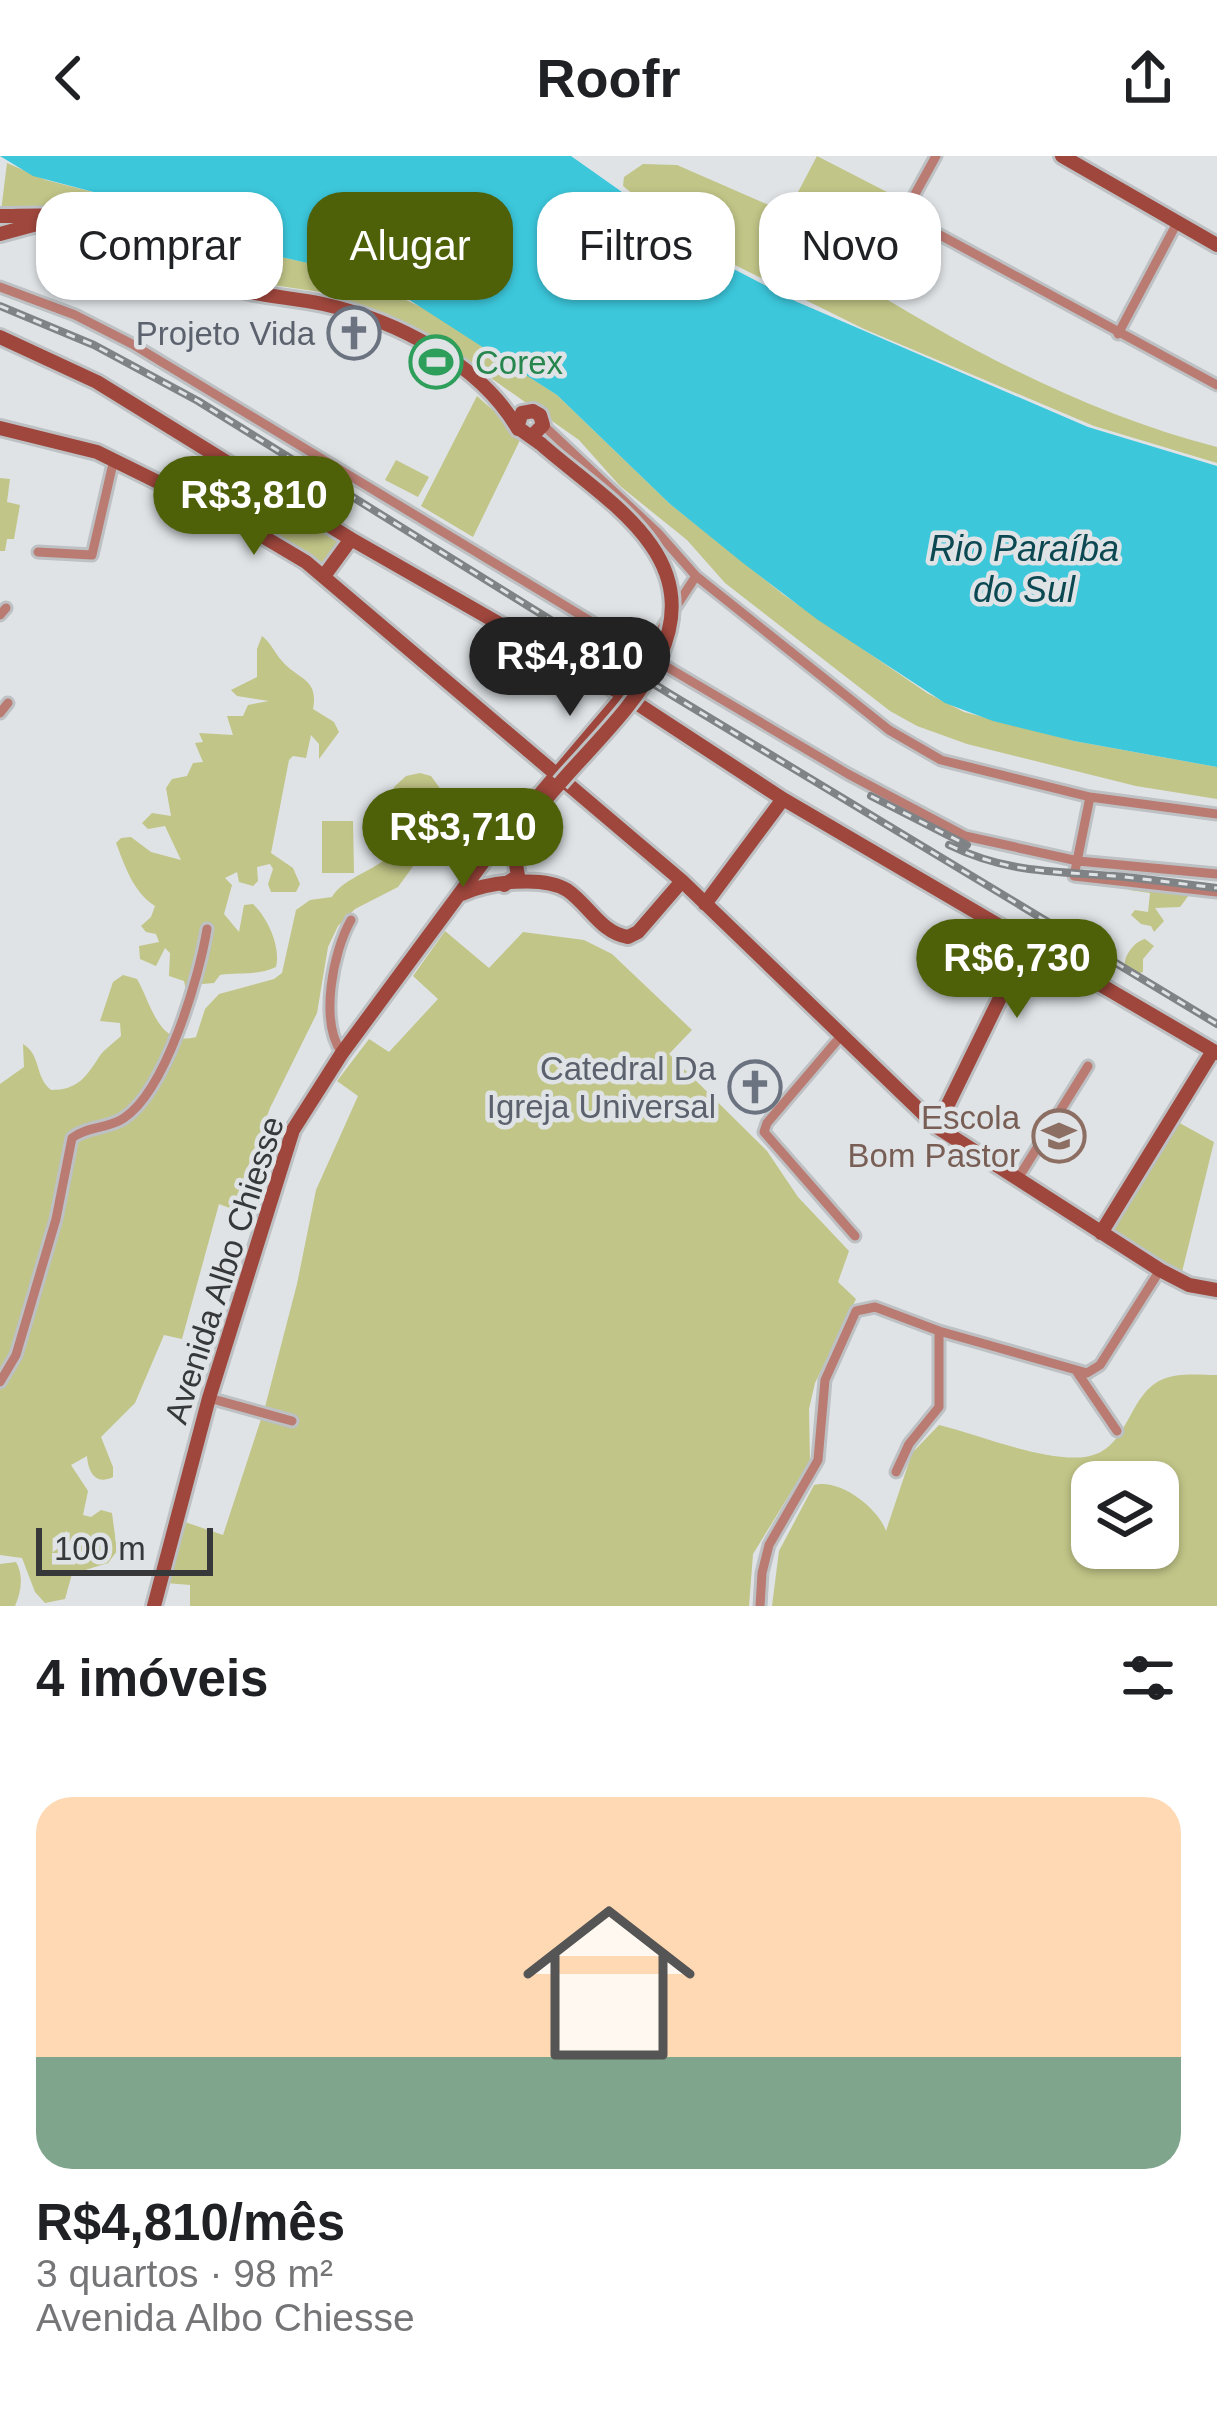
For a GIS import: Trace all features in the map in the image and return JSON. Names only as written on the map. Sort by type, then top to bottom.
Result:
[{"type":"street","points":[[916,192],[936,156]]},
{"type":"street","points":[[1062,156],[1217,244]]},
{"type":"street","points":[[0,216],[36,217]]},
{"type":"street","points":[[1118,334],[1178,220]]},
{"type":"street","points":[[0,235],[36,225]]},
{"type":"street","points":[[941,235],[1217,385]]},
{"type":"street","points":[[0,287],[75,315],[132,344],[848,774],[965,836],[1078,861],[1217,874]]},
{"type":"street","points":[[283,297],[395,327],[436,351],[503,404],[650,543],[668,582],[672,627],[664,653],[651,676],[516,833],[486,858],[484,876],[503,885]]},
{"type":"street","points":[[0,337],[98,382],[351,539],[624,695],[783,799],[1215,1052],[1101,1233]]},
{"type":"street","points":[[503,404],[541,417],[533,433]]},
{"type":"street","points":[[533,411],[519,416],[533,433],[658,533],[696,576],[889,730],[931,757],[1090,797],[1217,814]]},
{"type":"street","points":[[0,428],[76,444],[114,459],[278,543],[324,576],[682,881],[937,1127],[1160,1270],[1189,1285],[1217,1290]]},
{"type":"street","points":[[38,552],[92,555],[114,459]]},
{"type":"street","points":[[324,576],[351,539]]},
{"type":"street","points":[[645,654],[696,576]]},
{"type":"street","name":"Avenida Albo Chiesse","points":[[154,1606],[209,1398],[293,1130],[342,1053],[486,858],[624,695]]},
{"type":"street","points":[[0,713],[8,704]]},
{"type":"street","points":[[1090,797],[1074,876],[1217,892]]},
{"type":"street","points":[[705,904],[783,799]]},
{"type":"street","points":[[503,885],[518,876],[513,847],[516,833]]},
{"type":"street","points":[[458,896],[503,885],[551,884],[564,888],[612,932],[628,937],[638,932],[682,881]]},
{"type":"street","points":[[342,1053],[333,1036],[333,971],[340,938],[351,920]]},
{"type":"street","points":[[937,1127],[1021,956],[1018,944],[1001,924]]},
{"type":"street","points":[[0,1382],[16,1355],[56,1219],[72,1138],[83,1130],[120,1121],[141,1100],[188,1007],[207,929]]},
{"type":"street","points":[[841,1036],[764,1132],[856,1236]]},
{"type":"street","points":[[1017,1180],[1088,1066]]},
{"type":"street","points":[[760,1606],[769,1545],[821,1450],[824,1380],[854,1313],[875,1307],[939,1331],[1077,1372],[1091,1372],[1160,1270]]},
{"type":"street","points":[[896,1472],[909,1444],[940,1402],[939,1331]]},
{"type":"street","points":[[1077,1372],[1117,1431]]},
{"type":"street","points":[[209,1398],[292,1421]]},
{"type":"green space","points":[[817,156],[887,192],[798,192]]},
{"type":"green space","points":[[7,163],[92,192],[36,192],[36,212],[1,211]]},
{"type":"green space","points":[[643,164],[677,165],[759,201],[759,277],[735,265],[735,192],[630,192],[623,186],[624,177]]},
{"type":"green space","points":[[283,257],[307,263],[307,290],[283,287]]},
{"type":"green space","points":[[345,300],[406,300],[557,395],[670,504],[784,595],[927,693],[964,712],[1074,741],[1217,767],[1217,799],[1136,786],[967,744],[890,711],[725,583],[687,540],[620,486],[579,440],[461,357],[388,314]]},
{"type":"green space","points":[[806,300],[889,300],[1073,397],[1217,447],[1217,463],[1094,426]]},
{"type":"green space","points":[[477,396],[522,436],[473,537],[421,506]]},
{"type":"green space","points":[[396,460],[429,477],[418,497],[385,480]]},
{"type":"green space","points":[[0,478],[10,479],[7,502],[20,505],[14,539],[7,539],[5,551],[0,551]]},
{"type":"green space","points":[[257,487],[345,537],[323,572],[240,517]]},
{"type":"green space","points":[[262,636],[310,685],[313,709],[334,722],[339,732],[319,759],[319,744],[311,735],[306,758],[289,760],[271,853],[293,868],[300,884],[296,892],[271,892],[270,864],[257,867],[258,881],[253,886],[239,882],[237,872],[225,878],[232,885],[224,914],[239,932],[244,905],[253,904],[272,933],[276,967],[220,975],[214,983],[202,984],[196,993],[187,994],[184,981],[169,976],[170,953],[165,948],[156,966],[140,959],[139,946],[159,942],[156,934],[141,926],[155,906],[135,886],[116,843],[131,837],[151,852],[181,860],[165,826],[148,829],[142,823],[152,813],[171,816],[166,788],[172,779],[187,776],[193,763],[203,762],[195,743],[203,742],[199,733],[233,735],[227,716],[243,716],[248,705],[269,701],[237,696],[231,690],[257,677]]},
{"type":"green space","points":[[406,776],[431,776],[455,809],[398,887],[355,909],[338,926],[328,947],[317,1013],[270,1108],[232,1209],[219,1204],[182,1339],[164,1335],[135,1403],[101,1437],[113,1477],[101,1480],[94,1476],[87,1456],[71,1465],[88,1491],[83,1515],[91,1517],[101,1510],[112,1513],[117,1551],[108,1563],[72,1574],[65,1599],[45,1603],[35,1592],[22,1558],[0,1555],[0,1084],[24,1067],[23,1044],[51,1090],[80,1081],[121,1036],[120,1023],[100,1021],[113,982],[123,975],[137,979],[165,1030],[173,1036],[196,1037],[205,1009],[219,994],[282,973],[296,910],[310,900],[332,897],[390,855],[401,833],[394,787]]},
{"type":"green space","points":[[322,821],[353,821],[354,873],[322,873]]},
{"type":"green space","points":[[1127,885],[1166,887],[1170,893],[1187,891],[1189,895],[1180,907],[1155,908],[1164,921],[1154,932],[1131,915],[1135,910],[1148,912],[1150,893],[1129,890]]},
{"type":"green space","points":[[445,931],[489,968],[523,932],[584,940],[612,954],[692,1030],[669,1054],[767,1151],[798,1197],[849,1251],[838,1282],[856,1299],[815,1383],[809,1409],[810,1461],[753,1554],[749,1606],[190,1606],[190,1585],[166,1583],[185,1522],[223,1535],[265,1407],[316,1190],[358,1096],[337,1081],[369,1039],[389,1052],[438,999],[413,976]]},
{"type":"green space","points":[[1145,939],[1154,946],[1143,959],[1143,972],[1137,974],[1125,967],[1126,958]]},
{"type":"green space","points":[[1176,1121],[1214,1142],[1181,1276],[1107,1229]]},
{"type":"green space","points":[[1182,1375],[1217,1375],[1217,1606],[772,1606],[779,1551],[814,1485],[835,1486],[857,1497],[886,1531],[912,1453],[939,1425],[1032,1452],[1085,1457],[1111,1445],[1150,1388]]},
{"type":"green space","points":[[16,1562],[21,1578],[17,1601],[15,1606],[0,1606],[0,1564]]},
{"type":"water","name":"Rio Paraíba do Sul","points":[[0,156],[571,156],[622,192],[537,192],[537,300],[735,300],[735,270],[759,282],[759,300],[793,300],[1088,427],[1217,466],[1217,767],[1074,741],[993,721],[945,703],[818,620],[743,563],[670,504],[557,395],[410,300],[513,300],[513,192],[307,192],[307,263],[283,257],[283,192],[94,192],[33,176]]},
{"type":"railway","points":[[0,306],[94,345],[198,401],[670,694],[1217,1024]]},
{"type":"railway","points":[[871,796],[967,845]]},
{"type":"railway","points":[[949,845],[1030,869],[1217,888]]},
{"type":"place","name":"Projeto Vida","points":[[354,333]]},
{"type":"place","name":"Corex","points":[[436,362]]},
{"type":"place","name":"Catedral Da Igreja Universal","points":[[755,1087]]},
{"type":"place","name":"Escola Bom Pastor","points":[[1059,1136]]}]
